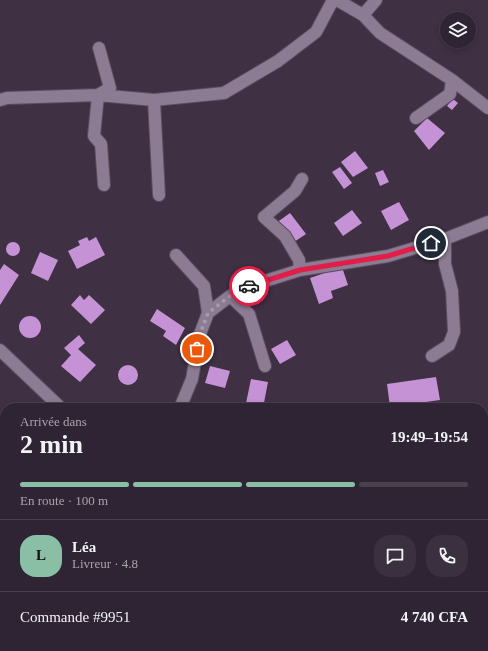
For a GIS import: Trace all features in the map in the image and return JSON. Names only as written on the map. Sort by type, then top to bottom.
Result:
[{"type":"street","points":[[0,100],[7,98],[98,95],[154,100],[224,93],[278,61],[316,32],[333,0]]},
{"type":"street","points":[[337,0],[362,15],[380,33],[452,80],[488,108]]},
{"type":"street","points":[[362,15],[376,0]]},
{"type":"street","points":[[98,95],[110,88],[99,48]]},
{"type":"street","points":[[416,118],[450,94],[452,80]]},
{"type":"street","points":[[98,95],[94,136],[101,144],[104,185]]},
{"type":"street","points":[[154,100],[159,195]]},
{"type":"street","points":[[300,270],[299,260],[285,236],[264,217],[295,191],[302,179]]},
{"type":"street","points":[[208,313],[230,296],[251,285],[300,270],[388,256],[445,239],[488,222]]},
{"type":"street","points":[[432,356],[449,345],[454,332],[452,291],[445,264],[445,239]]},
{"type":"street","points":[[176,255],[204,286],[208,313],[200,334],[192,380],[182,403]]},
{"type":"street","points":[[230,296],[249,314],[265,366]]},
{"type":"street","points":[[0,350],[56,403]]},
{"type":"building","points":[[453,99],[458,103],[452,110],[447,106]]},
{"type":"building","points":[[427,118],[445,133],[429,150],[414,131]]},
{"type":"building","points":[[355,151],[368,168],[353,177],[341,162]]},
{"type":"building","points":[[340,167],[352,183],[344,189],[332,172]]},
{"type":"building","points":[[383,170],[389,182],[380,186],[375,173]]},
{"type":"building","points":[[399,202],[409,220],[391,230],[381,211]]},
{"type":"building","points":[[352,210],[362,223],[343,236],[334,223]]},
{"type":"building","points":[[290,213],[306,234],[291,244],[276,223]]},
{"type":"building","points":[[87,237],[89,241],[96,237],[105,255],[77,269],[68,251],[80,245],[78,241]]},
{"type":"building","points":[[13,242],[18,244],[20,249],[18,254],[13,256],[8,254],[6,249],[8,244]]},
{"type":"building","points":[[40,252],[58,260],[48,281],[31,273]]},
{"type":"building","points":[[4,264],[19,275],[0,305],[0,270]]},
{"type":"building","points":[[342,267],[348,285],[331,291],[333,298],[319,304],[310,278]]},
{"type":"building","points":[[80,295],[84,300],[89,295],[105,310],[91,324],[71,305]]},
{"type":"building","points":[[157,309],[185,328],[176,345],[163,336],[166,331],[150,321]]},
{"type":"building","points":[[30,316],[38,319],[41,327],[38,335],[30,338],[22,335],[19,327],[22,319]]},
{"type":"building","points":[[79,335],[85,343],[78,349],[96,365],[80,382],[61,366],[71,355],[64,348]]},
{"type":"building","points":[[287,340],[296,355],[280,364],[271,349]]},
{"type":"building","points":[[128,365],[135,368],[138,375],[135,382],[128,385],[121,382],[118,375],[121,368]]},
{"type":"building","points":[[210,366],[230,371],[225,388],[205,383]]},
{"type":"building","points":[[436,377],[440,400],[419,403],[389,403],[387,384]]},
{"type":"building","points":[[251,379],[268,382],[264,403],[246,403]]},
{"type":"way so far","points":[[197,349],[200,334],[208,313],[230,296],[249,286]]},
{"type":"route","points":[[249,286],[300,270],[388,256],[431,243]]}]
